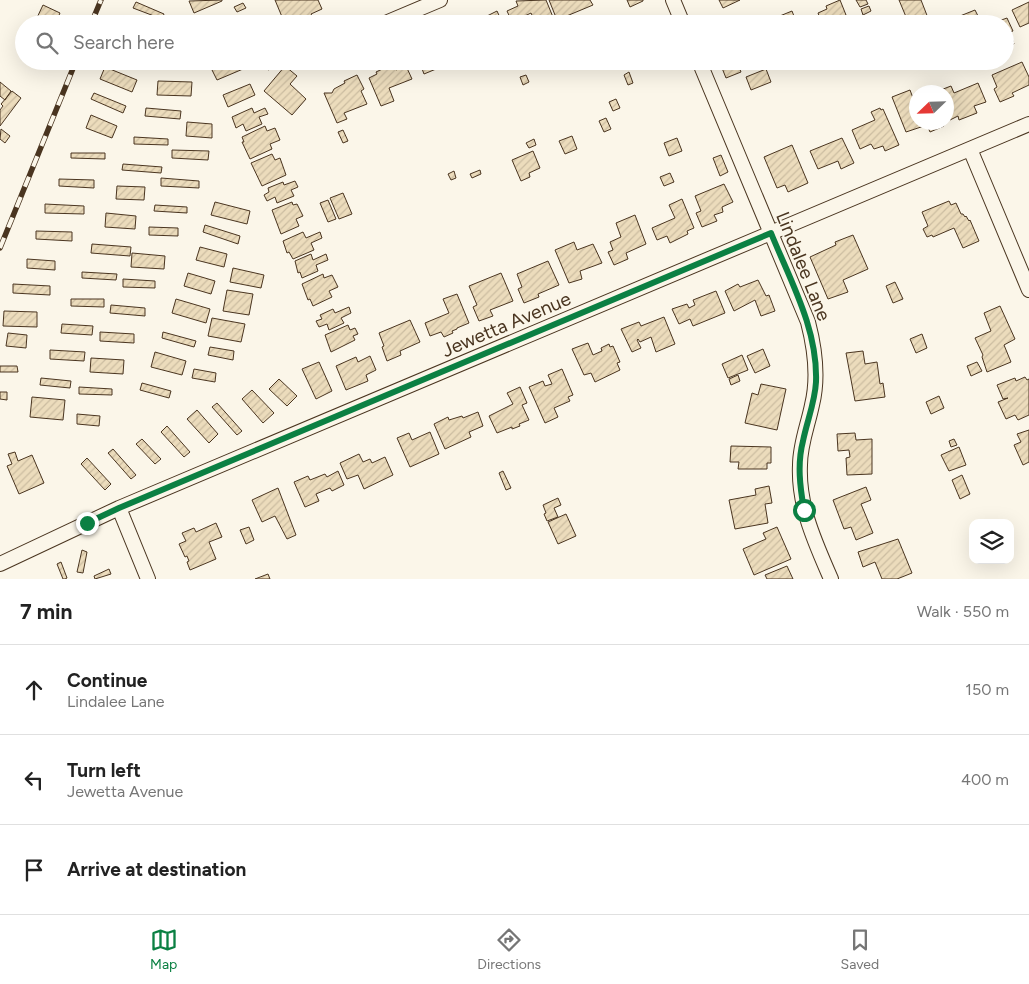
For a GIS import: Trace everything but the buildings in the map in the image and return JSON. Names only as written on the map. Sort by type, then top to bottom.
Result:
[{"type":"street","points":[[404,15],[440,0]]},
{"type":"street","points":[[673,0],[679,15]]},
{"type":"street","name":"Lindalee Lane","points":[[702,70],[808,322],[813,340],[816,361],[816,383],[813,404],[802,443],[800,486],[810,530],[831,579]]},
{"type":"street","name":"Jewetta Avenue","points":[[0,564],[119,508],[1029,124]]},
{"type":"street","points":[[970,149],[1029,290]]},
{"type":"street","points":[[119,508],[148,579]]},
{"type":"railway","points":[[95,15],[101,0]]},
{"type":"railway","points":[[0,248],[72,70]]},
{"type":"route","points":[[87,523],[771,233],[808,322],[816,361],[816,383],[813,404],[802,443],[800,464],[800,486],[804,510]]}]
